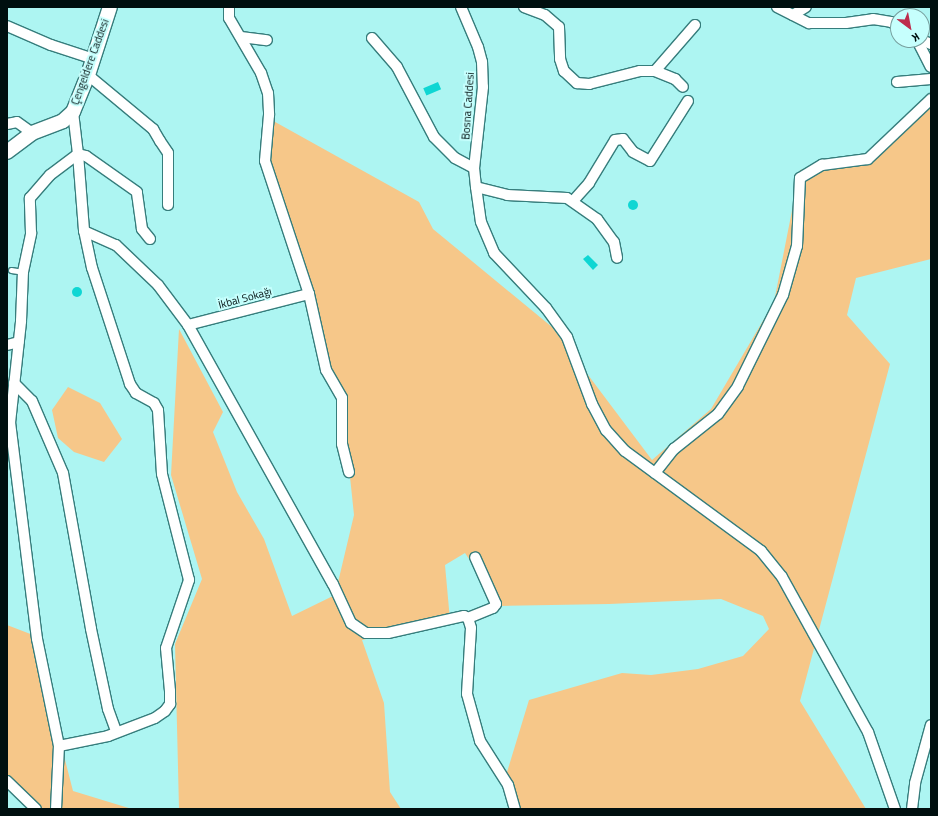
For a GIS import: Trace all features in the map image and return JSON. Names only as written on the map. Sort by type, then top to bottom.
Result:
[{"type":"main road","name":"Çengeldere Caddesi","points":[[7,152],[32,133],[63,121],[73,112],[94,59],[110,7]]},
{"type":"street","points":[[229,7],[229,18],[235,31],[242,37],[268,93],[269,115],[265,161],[310,294],[326,370],[342,398],[342,444],[349,472]]},
{"type":"street","name":"Bosna Caddesi","points":[[461,7],[478,47],[483,75],[474,168],[481,222],[494,253],[546,308],[567,337],[592,404],[606,430],[625,451],[761,551],[782,577],[868,732],[895,809]]},
{"type":"street","points":[[524,7],[546,15],[559,27],[560,59],[564,71],[577,83],[589,84],[640,71],[655,71],[675,79],[683,87]]},
{"type":"street","points":[[777,7],[809,23],[846,23],[873,19],[890,22]]},
{"type":"street","points":[[793,15],[806,7]]},
{"type":"street","points":[[655,71],[695,25]]},
{"type":"street","points":[[7,26],[51,45],[94,59]]},
{"type":"street","points":[[242,37],[267,40]]},
{"type":"street","points":[[372,38],[397,67],[434,137],[455,158],[474,168]]},
{"type":"street","points":[[921,48],[931,67]]},
{"type":"street","points":[[88,75],[153,129],[168,160],[168,205]]},
{"type":"street","points":[[897,82],[931,78]]},
{"type":"street","points":[[654,473],[674,449],[718,414],[738,386],[783,294],[798,246],[800,178],[822,165],[868,159],[931,99]]},
{"type":"street","points":[[573,201],[589,183],[615,140],[623,139],[633,152],[646,161],[650,161],[688,101]]},
{"type":"street","points":[[60,746],[99,739],[116,731],[156,718],[170,704],[166,648],[189,580],[162,474],[158,410],[154,403],[136,393],[130,384],[92,268],[84,231],[73,112]]},
{"type":"street","points":[[7,124],[17,122],[32,133]]},
{"type":"street","points":[[78,154],[86,156],[137,192],[142,229],[150,239]]},
{"type":"street","points":[[56,809],[60,746],[37,639],[10,423],[19,342],[23,272],[31,233],[30,198],[50,175],[78,154]]},
{"type":"street","points":[[476,187],[507,195],[567,198],[573,201],[597,220],[609,234],[617,258]]},
{"type":"street","points":[[84,231],[116,245],[158,285],[188,326],[333,584],[352,623],[366,633],[388,633],[464,616],[468,618],[492,608],[496,604],[475,557]]},
{"type":"street","name":"İkbal Sokağı","points":[[188,326],[310,294]]},
{"type":"street","points":[[7,345],[19,342]]},
{"type":"street","points":[[14,383],[32,402],[63,473],[91,630],[108,709],[116,731]]},
{"type":"street","points":[[468,618],[471,628],[467,694],[480,741],[508,785],[514,809]]},
{"type":"street","points":[[912,809],[914,783],[931,725]]},
{"type":"street","points":[[7,781],[36,809]]},
{"type":"lane","points":[[11,270],[23,272]]},
{"type":"shaded area","points":[[931,98],[931,259],[856,278],[847,315],[890,364],[800,701],[866,809],[513,809],[504,782],[529,700],[622,673],[651,675],[698,669],[743,656],[769,629],[763,616],[721,599],[609,604],[500,606],[465,553],[445,565],[450,620],[362,640],[384,703],[390,792],[401,809],[179,809],[175,644],[202,579],[171,475],[179,329],[223,412],[213,432],[237,492],[264,539],[292,616],[335,595],[354,515],[343,410],[268,165],[268,118],[419,202],[433,229],[552,327],[652,460],[711,409],[774,302],[800,170],[870,154]]},
{"type":"shaded area","points":[[68,387],[100,403],[122,439],[104,462],[74,452],[58,438],[52,410]]},
{"type":"shaded area","points":[[7,625],[33,635],[73,791],[132,809],[43,809],[7,786]]},
{"type":"water","points":[[438,82],[441,89],[426,96],[423,88]]},
{"type":"water","points":[[631,200],[635,200],[637,201],[637,209],[631,210],[628,207],[628,203]]},
{"type":"water","points":[[588,255],[598,265],[593,270],[583,259]]},
{"type":"water","points":[[77,287],[82,292],[77,297],[72,292]]}]
